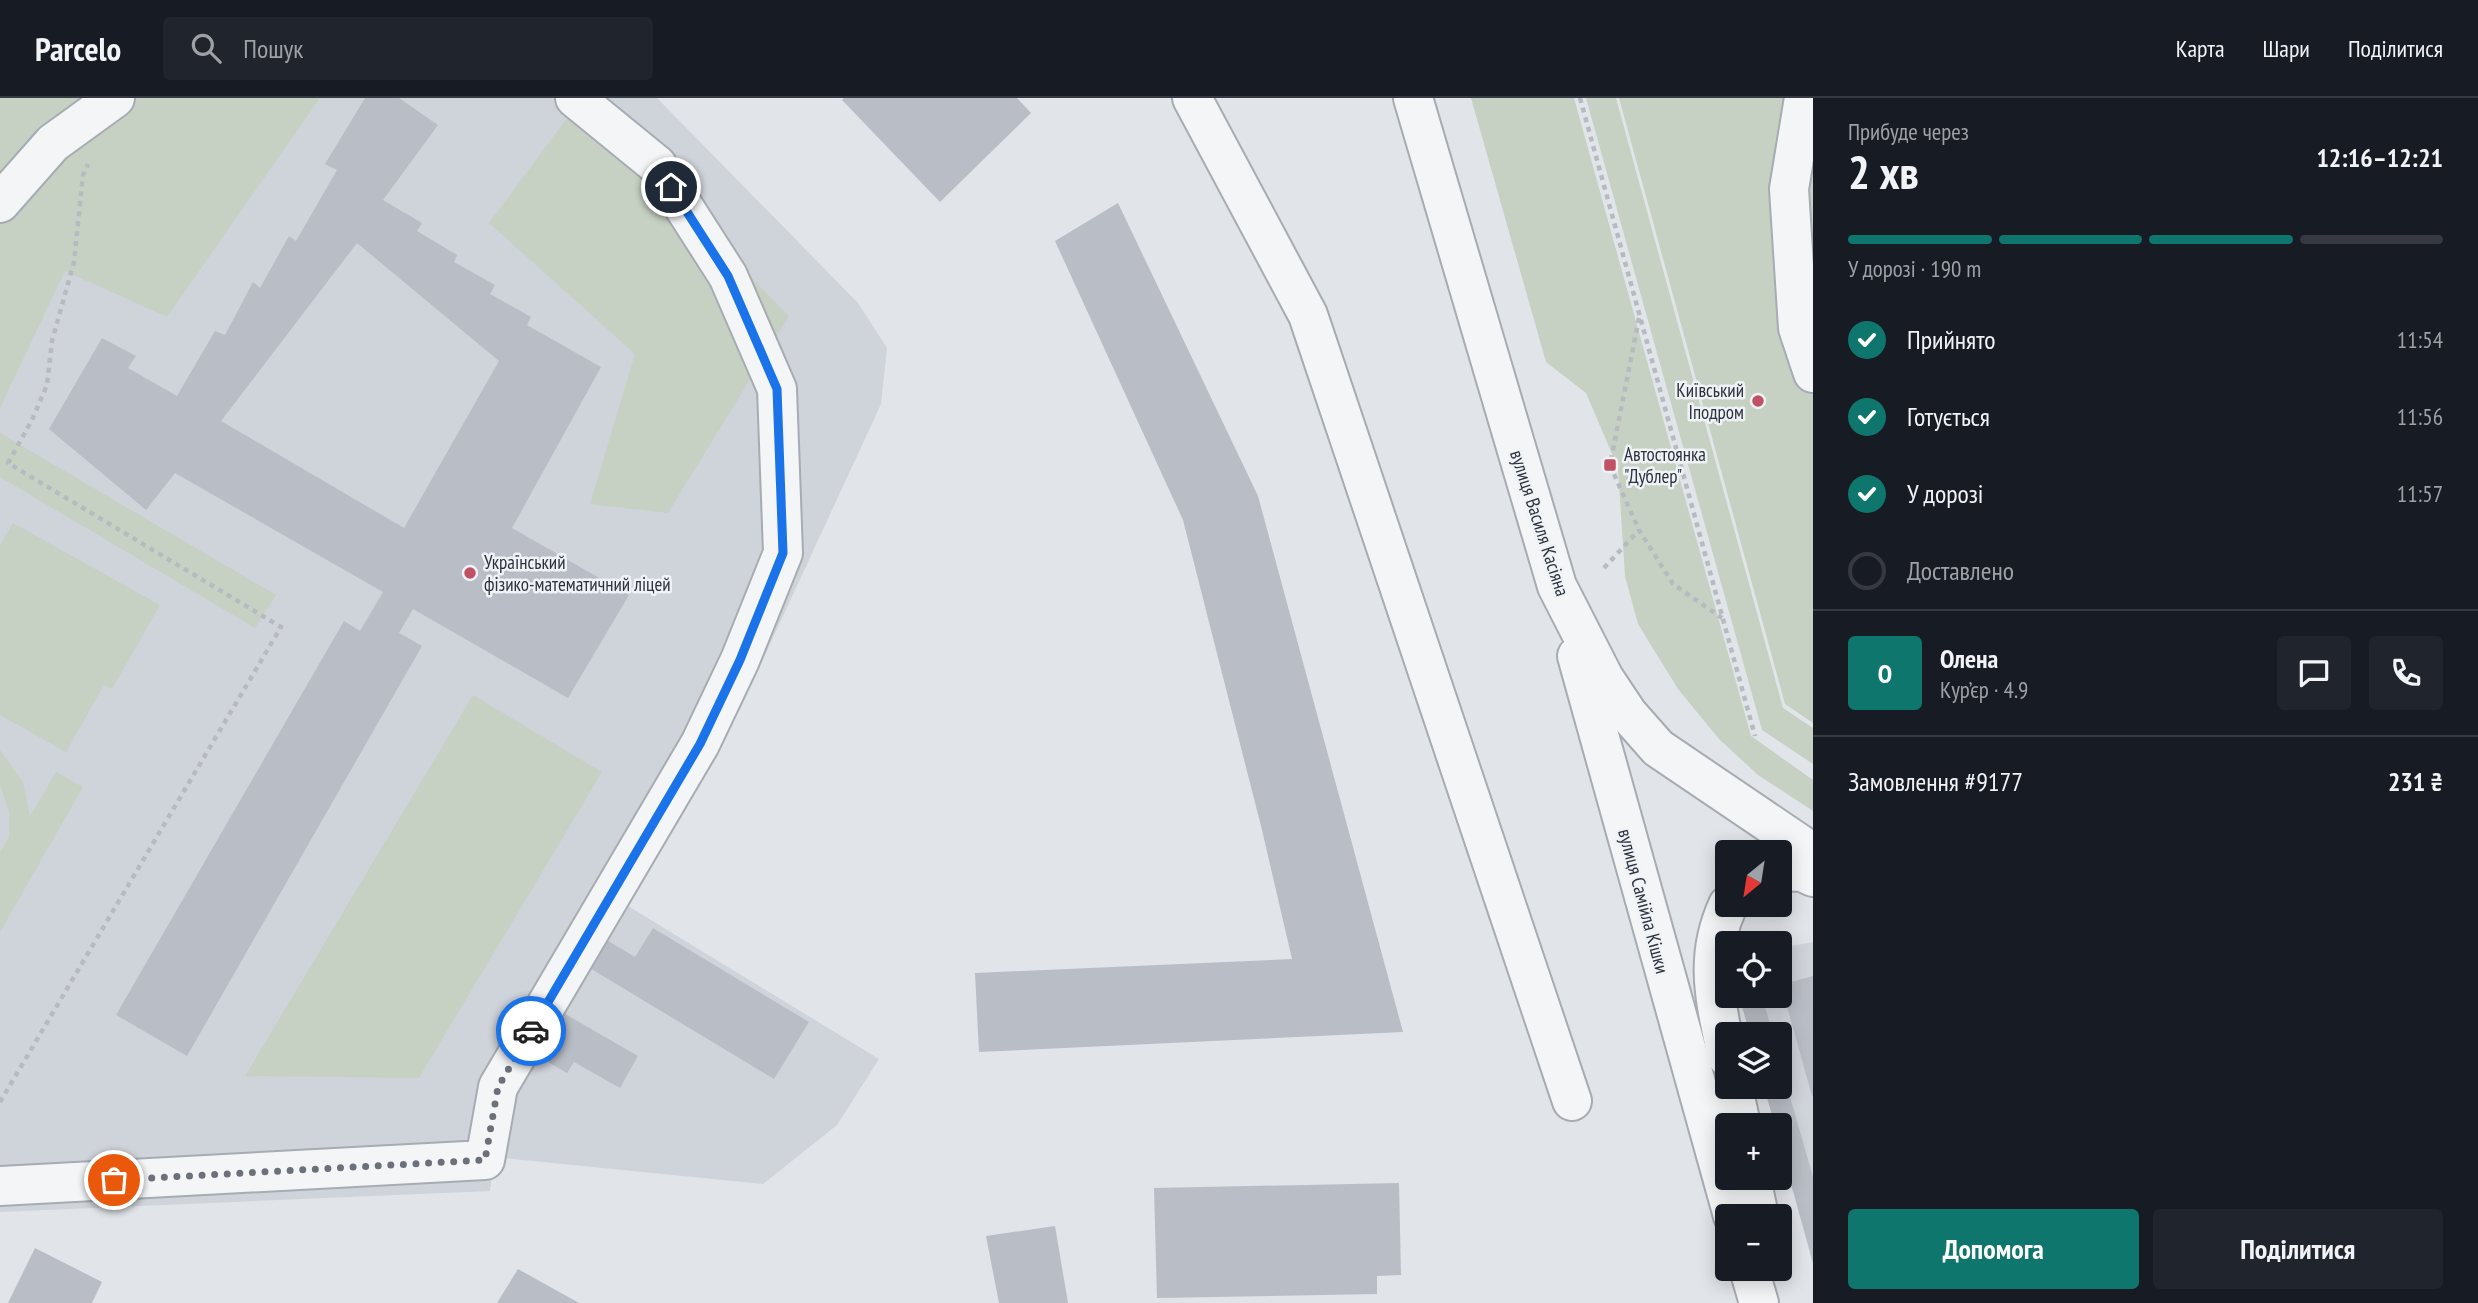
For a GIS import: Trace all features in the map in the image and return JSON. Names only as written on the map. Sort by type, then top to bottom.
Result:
[{"type":"street","points":[[0,203],[53,142],[115,98]]},
{"type":"street","points":[[0,1186],[485,1160],[498,1087],[700,744],[740,660],[783,553],[777,389],[728,276],[657,165],[575,98]]},
{"type":"street","points":[[1192,98],[1308,315],[1572,1101]]},
{"type":"street","name":"вулиця Василя Касіяна","points":[[1413,98],[1557,586],[1604,678],[1628,714],[1658,748],[1813,853]]},
{"type":"street","points":[[1804,98],[1789,189],[1798,328],[1813,373]]},
{"type":"street","name":"вулиця Самійла Кішки","points":[[1557,586],[1731,1204]]},
{"type":"street","points":[[1608,769],[1627,744],[1658,748]]},
{"type":"street","points":[[1792,872],[1802,872],[1813,877]]},
{"type":"street","points":[[1721,1022],[1712,966],[1716,932],[1723,917]]},
{"type":"street","points":[[1753,1281],[1759,1303]]},
{"type":"street","points":[[1770,1281],[1774,1303]]},
{"type":"path","points":[[1580,98],[1755,736]]},
{"type":"path","points":[[0,1102],[281,627],[8,463],[32,420],[47,385],[52,341],[74,262],[83,175],[88,162]]},
{"type":"path","points":[[1640,315],[1610,465],[1639,530],[1673,584],[1723,619]]},
{"type":"path","points":[[1604,568],[1639,530]]},
{"type":"shaded area","points":[[0,98],[657,98],[858,303],[887,348],[881,404],[740,709],[623,903],[879,1059],[837,1125],[763,1184],[494,1157],[490,1191],[0,1212]]},
{"type":"shaded area","points":[[1813,942],[1813,1265],[1792,1188],[1792,1113],[1772,1113],[1767,1099],[1792,1099],[1792,1022],[1747,1022],[1742,1008],[1792,1008],[1792,946]]},
{"type":"green space","points":[[0,98],[320,98],[167,317],[65,271],[0,408]]},
{"type":"green space","points":[[1471,98],[1574,98],[1751,736],[1813,780],[1813,811],[1758,775],[1719,739],[1678,689],[1638,624],[1625,576],[1618,468],[1586,393],[1546,362]]},
{"type":"green space","points":[[1586,98],[1616,98],[1783,708],[1813,728],[1813,764],[1762,730]]},
{"type":"green space","name":"Київський Іподром","points":[[1619,98],[1813,98],[1813,723],[1785,704]]},
{"type":"green space","points":[[579,102],[789,316],[668,513],[590,504],[635,354],[489,223]]},
{"type":"green space","points":[[0,433],[276,595],[255,628],[0,477]]},
{"type":"green space","points":[[13,523],[160,605],[112,689],[104,685],[66,752],[0,715],[0,546]]},
{"type":"green space","points":[[473,695],[602,772],[419,1078],[245,1076]]},
{"type":"green space","points":[[0,750],[23,782],[30,816],[56,772],[83,787],[0,932],[0,852],[9,837],[9,812],[0,785]]},
{"type":"building","name":"Український фізико-математичний ліцей","points":[[365,98],[399,98],[438,125],[383,200],[422,223],[417,231],[457,255],[454,262],[495,285],[490,294],[531,317],[527,325],[601,367],[512,528],[629,595],[568,698],[413,609],[399,633],[422,646],[187,1056],[116,1015],[344,621],[360,631],[383,592],[175,473],[146,510],[49,429],[102,338],[136,356],[128,368],[177,396],[215,331],[225,335],[253,282],[260,288],[289,236],[296,241],[337,170],[325,164]],"holes":[[[357,243],[499,361],[404,528],[221,421]]]},
{"type":"building","points":[[1017,98],[1031,113],[940,202],[842,100]]},
{"type":"building","points":[[1118,203],[1258,496],[1403,1032],[979,1052],[975,973],[1292,959],[1183,520],[1055,241]]},
{"type":"building","points":[[653,928],[809,1022],[774,1079],[588,967],[605,939],[635,957]]},
{"type":"building","points":[[1813,976],[1813,1096],[1787,1008],[1792,1008],[1792,982]]},
{"type":"building","points":[[1742,1008],[1765,1008],[1770,1022],[1747,1022]]},
{"type":"building","points":[[560,1011],[638,1056],[620,1088],[574,1062],[567,1073],[548,1062],[562,1038],[549,1030]]},
{"type":"building","points":[[1767,1099],[1791,1099],[1813,1177],[1813,1262],[1792,1187],[1792,1113],[1772,1113]]},
{"type":"building","points":[[1399,1183],[1401,1275],[1377,1276],[1377,1294],[1157,1298],[1154,1188]]},
{"type":"building","points":[[1055,1226],[1068,1303],[999,1303],[986,1236]]},
{"type":"building","points":[[35,1248],[102,1282],[92,1303],[8,1303]]},
{"type":"building","points":[[518,1269],[579,1303],[497,1303]]},
{"type":"way so far","points":[[114,1180],[485,1160],[498,1087],[531,1031]]},
{"type":"place","name":"Київський Іподром","points":[[1758,401]]},
{"type":"place","name":"Автостоянка \"Дублер\"","points":[[1610,465]]},
{"type":"place","name":"Український фізико-математичний ліцей","points":[[470,573]]},
{"type":"route","points":[[531,1031],[700,744],[740,660],[783,553],[777,389],[728,276],[671,187]]}]
